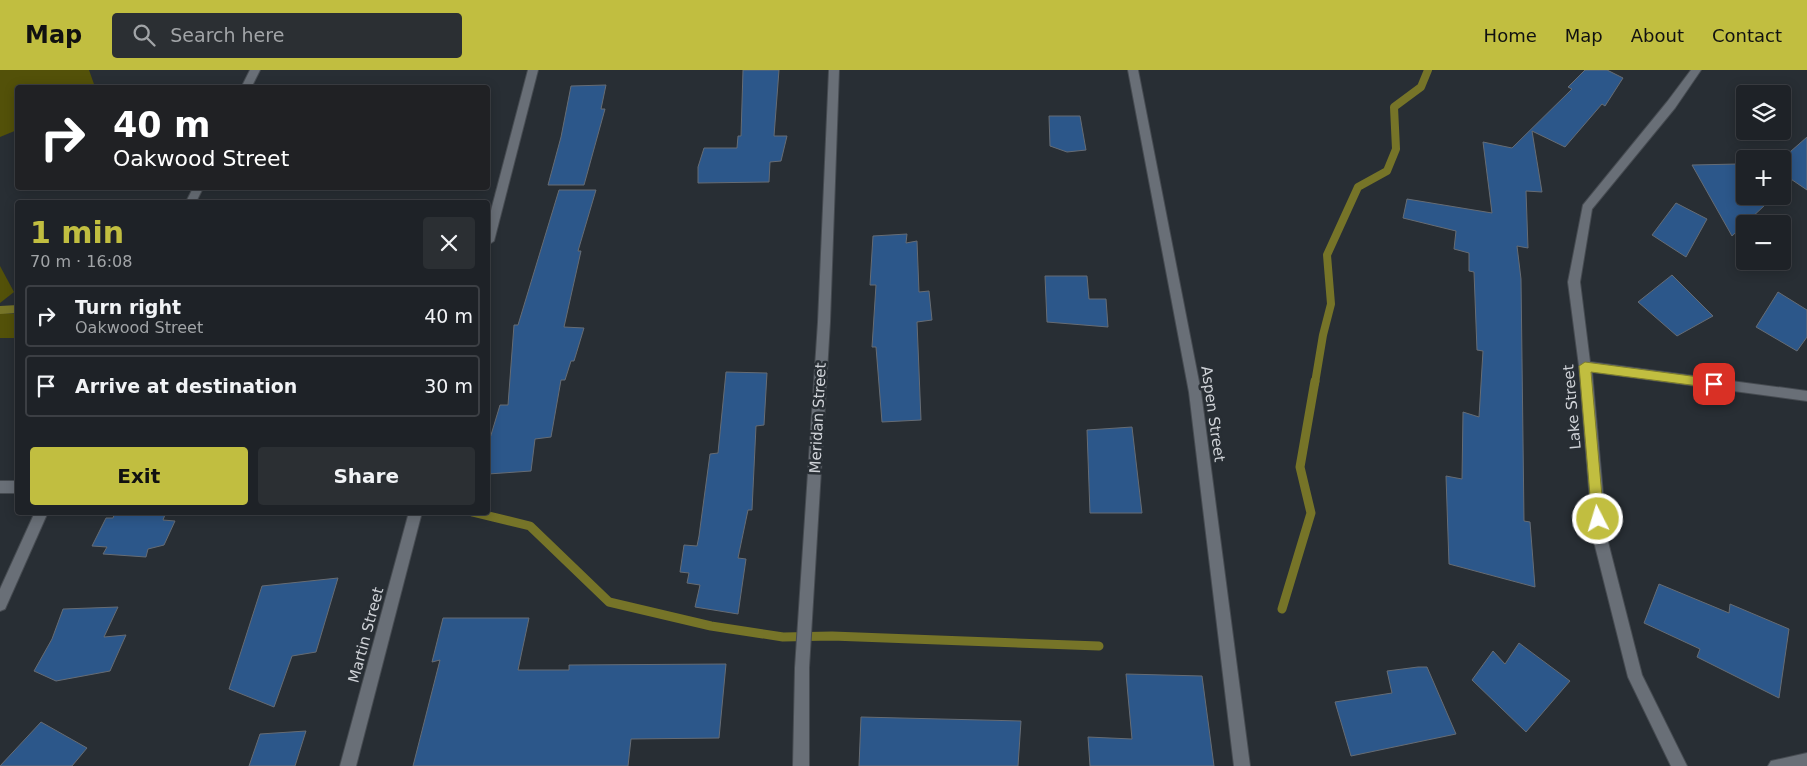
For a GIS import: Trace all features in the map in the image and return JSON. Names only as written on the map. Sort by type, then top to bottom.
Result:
[{"type":"street","points":[[248,85],[255,70]]},
{"type":"street","points":[[490,233],[533,70]]},
{"type":"street","name":"Meridan Street","points":[[801,766],[802,668],[824,322],[834,70]]},
{"type":"street","name":"Aspen Street","points":[[1133,70],[1195,392],[1242,766]]},
{"type":"street","name":"Lake Street","points":[[1679,766],[1635,677],[1600,538],[1585,366],[1574,282],[1587,208],[1671,105],[1696,70]]},
{"type":"street","points":[[1585,366],[1807,396]]},
{"type":"street","points":[[0,488],[15,488]]},
{"type":"street","points":[[0,604],[41,515]]},
{"type":"street","name":"Martin Street","points":[[348,766],[415,515]]},
{"type":"street","points":[[1776,766],[1802,763]]},
{"type":"shaded area","points":[[0,70],[89,70],[94,85],[15,85],[15,131],[0,137]]},
{"type":"shaded area","points":[[0,266],[14,292],[0,303]]},
{"type":"shaded area","points":[[0,313],[15,314],[15,338],[0,338]]},
{"type":"building","points":[[743,70],[779,70],[774,136],[787,136],[781,161],[770,162],[769,182],[698,183],[698,167],[704,148],[737,148],[738,136],[741,136]]},
{"type":"building","points":[[1585,70],[1607,70],[1623,78],[1605,106],[1602,104],[1565,147],[1532,131],[1542,192],[1526,191],[1528,248],[1517,246],[1521,279],[1524,521],[1530,522],[1535,587],[1449,564],[1446,476],[1462,479],[1463,412],[1479,417],[1483,351],[1477,350],[1474,272],[1469,271],[1469,253],[1454,249],[1456,231],[1403,218],[1407,199],[1492,213],[1483,142],[1512,148],[1572,89],[1568,87]]},
{"type":"building","points":[[606,85],[601,109],[605,109],[584,185],[548,185],[561,137],[571,86]]},
{"type":"building","points":[[1049,116],[1080,116],[1086,150],[1067,152],[1050,146]]},
{"type":"building","points":[[1807,137],[1807,190],[1791,179],[1791,151]]},
{"type":"building","points":[[1736,164],[1736,205],[1765,205],[1754,215],[1736,215],[1736,232],[1732,236],[1692,165]]},
{"type":"building","points":[[559,190],[596,190],[578,251],[581,251],[564,327],[584,328],[574,361],[571,361],[565,380],[561,380],[551,437],[535,439],[531,471],[490,474],[490,438],[500,405],[508,405],[514,325],[518,325]]},
{"type":"building","points":[[1676,203],[1707,219],[1686,257],[1652,235]]},
{"type":"building","points":[[907,234],[906,243],[917,241],[919,292],[929,291],[932,320],[917,322],[921,420],[882,422],[876,347],[872,347],[876,285],[870,285],[873,236]]},
{"type":"building","points":[[1672,275],[1713,316],[1677,336],[1638,302]]},
{"type":"building","points":[[1045,276],[1087,276],[1089,299],[1106,299],[1108,327],[1047,322]]},
{"type":"building","points":[[1778,292],[1807,310],[1807,337],[1797,351],[1756,327]]},
{"type":"building","points":[[726,372],[767,373],[764,425],[756,426],[752,510],[748,510],[738,558],[746,559],[738,614],[695,607],[700,585],[687,583],[689,573],[680,572],[684,545],[697,546],[710,454],[718,453]]},
{"type":"building","points":[[1132,427],[1142,513],[1090,513],[1087,430]]},
{"type":"building","points":[[114,515],[165,515],[163,520],[175,521],[164,545],[148,549],[146,557],[103,554],[107,547],[92,546],[106,518],[113,518]]},
{"type":"building","points":[[338,578],[316,652],[292,656],[274,707],[229,689],[262,586]]},
{"type":"building","points":[[1659,584],[1729,613],[1730,604],[1789,629],[1779,698],[1697,657],[1700,649],[1644,623]]},
{"type":"building","points":[[118,607],[104,637],[126,635],[110,671],[56,681],[34,671],[52,639],[63,609]]},
{"type":"building","points":[[443,618],[529,618],[518,670],[569,670],[569,665],[726,664],[719,738],[631,739],[628,766],[413,766],[440,660],[432,662]]},
{"type":"building","points":[[1519,643],[1570,681],[1526,732],[1472,680],[1493,651],[1505,664]]},
{"type":"building","points":[[1427,667],[1456,734],[1351,756],[1335,702],[1392,693],[1387,671]]},
{"type":"building","points":[[1126,674],[1202,676],[1214,766],[1090,766],[1088,737],[1132,739]]},
{"type":"building","points":[[861,717],[1021,721],[1018,766],[859,766]]},
{"type":"building","points":[[41,722],[87,748],[72,766],[0,766]]},
{"type":"building","points":[[306,731],[295,766],[249,766],[260,734]]},
{"type":"waterway","points":[[1315,383],[1323,335],[1331,304],[1327,255],[1358,187],[1387,171],[1396,149],[1394,107],[1421,87],[1428,70]]},
{"type":"waterway","points":[[0,310],[15,309]]},
{"type":"waterway","points":[[1282,609],[1311,513],[1300,467],[1315,381]]},
{"type":"waterway","points":[[484,515],[530,526],[609,602],[711,626],[783,637],[832,636],[1099,646]]},
{"type":"route","points":[[1598,519],[1585,366],[1714,384]]}]
